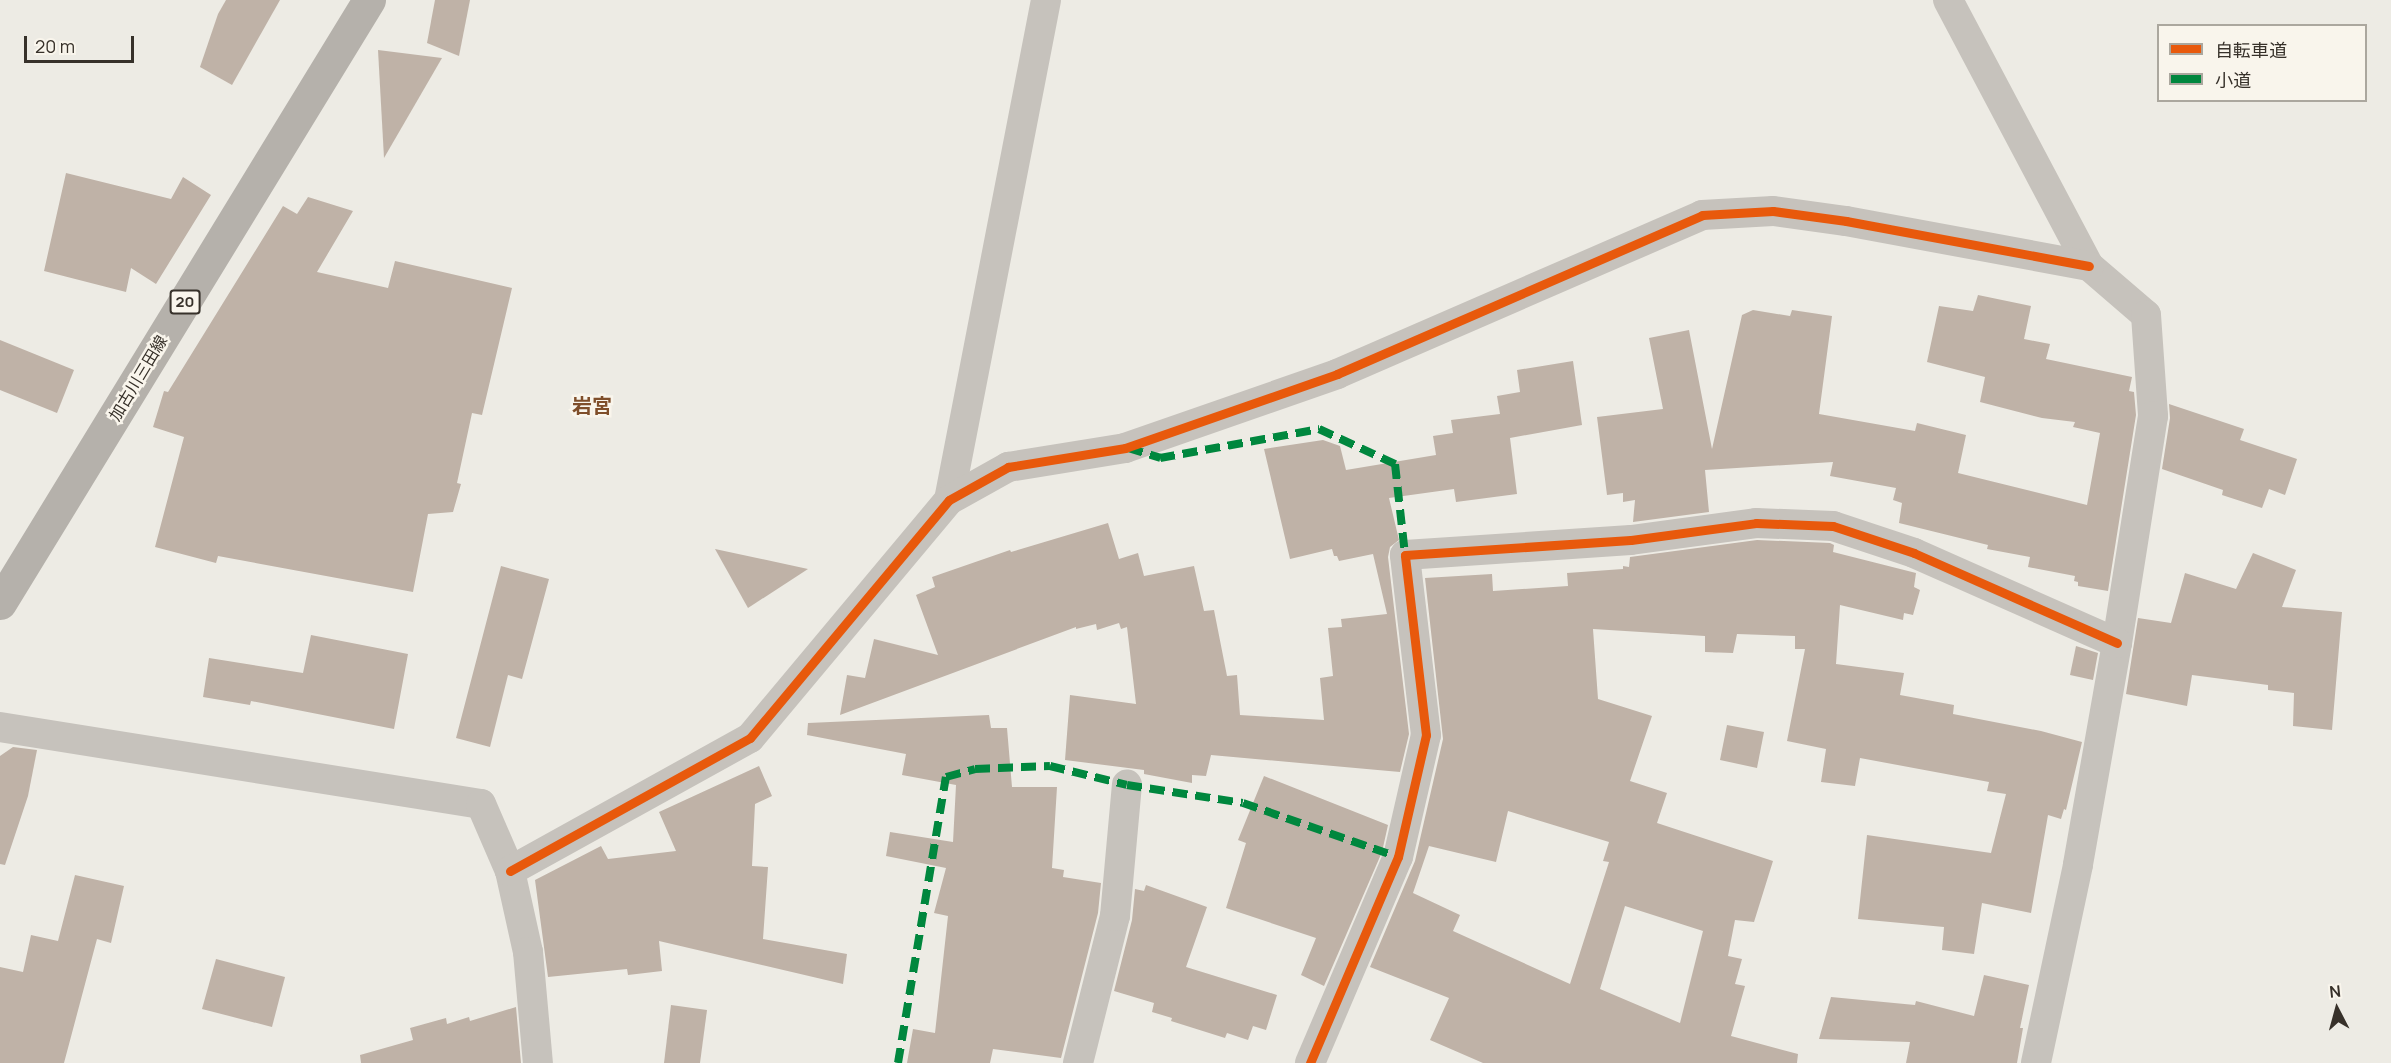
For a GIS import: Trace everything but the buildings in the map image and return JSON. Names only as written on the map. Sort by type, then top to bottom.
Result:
[{"type":"main road","name":"加古川三田線","points":[[0,603],[369,0]]},
{"type":"street","points":[[949,500],[1046,0]]},
{"type":"street","points":[[1948,0],[2089,266],[2146,315],[2153,416],[2117,644],[2078,865],[2036,1063]]},
{"type":"street","points":[[510,871],[750,738],[949,500],[1008,467],[1125,448],[1337,374],[1702,215],[1773,211],[1846,221],[2089,266]]},
{"type":"street","points":[[1310,1063],[1398,856],[1426,735],[1405,555],[1631,540],[1756,523],[1833,526],[1914,553],[2117,644]]},
{"type":"street","points":[[0,727],[480,804],[510,871],[528,952],[538,1063]]},
{"type":"street","points":[[1078,1063],[1115,916],[1127,785]]},
{"type":"marked path","points":[[1128,448],[1160,458],[1319,429],[1395,464],[1405,555]]},
{"type":"marked path","points":[[898,1063],[946,777],[975,769],[1050,766],[1127,785],[1243,803],[1398,857]]},
{"type":"cycle path","points":[[510,871],[750,738],[949,500],[1008,467],[1125,448],[1337,374],[1702,215],[1773,211],[1846,221],[2089,266]]},
{"type":"cycle path","points":[[1310,1063],[1398,857],[1426,735],[1405,555],[1631,540],[1756,523],[1833,526],[1914,553],[2117,643]]},
{"type":"district","name":"岩宮","points":[[592,405]]}]
